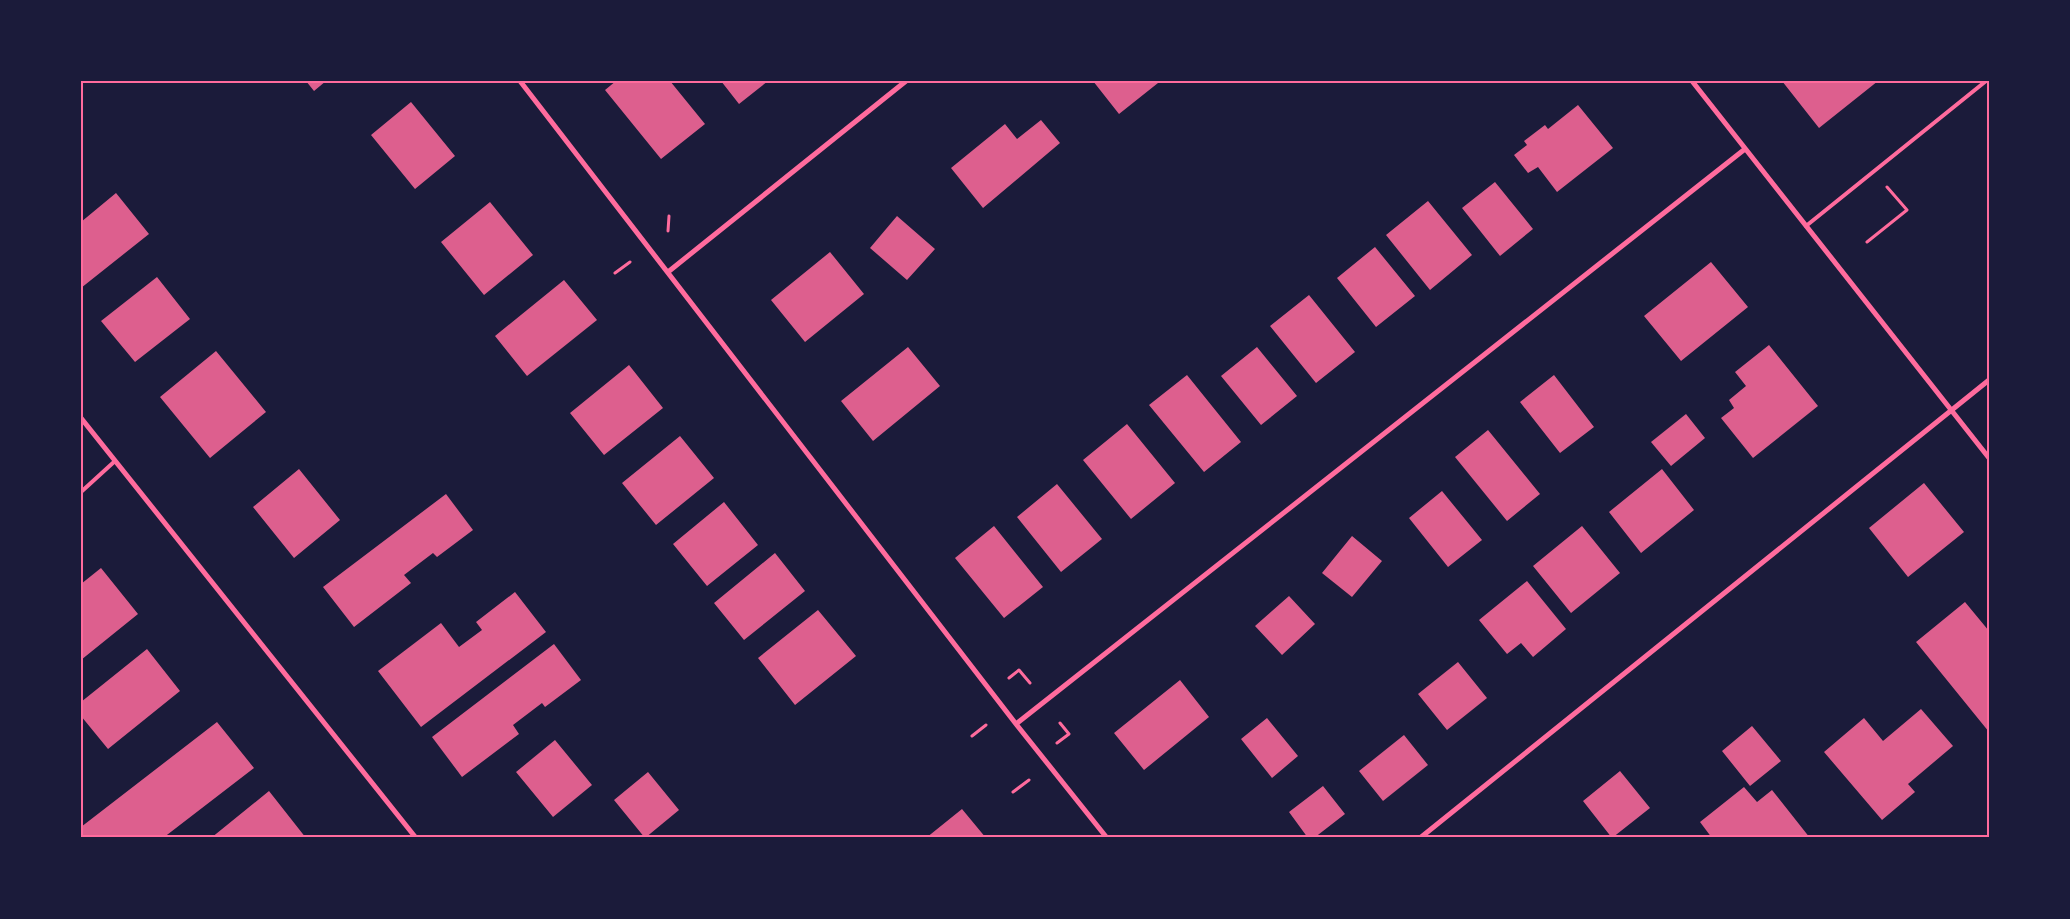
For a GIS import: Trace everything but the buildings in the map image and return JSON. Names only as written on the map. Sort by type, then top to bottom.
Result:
[{"type":"street","points":[[520,81],[1016,724],[1107,838]]},
{"type":"street","points":[[668,272],[906,81]]},
{"type":"street","points":[[1692,81],[1989,458]]},
{"type":"street","points":[[1016,724],[1745,149]]},
{"type":"street","points":[[1420,838],[1989,380]]},
{"type":"street","points":[[81,418],[416,838]]},
{"type":"lane","points":[[1806,226],[1986,81]]},
{"type":"lane","points":[[81,492],[115,461]]},
{"type":"path","points":[[1867,242],[1907,210],[1874,171]]},
{"type":"path","points":[[668,231],[669,216]]},
{"type":"path","points":[[614,274],[630,262]]},
{"type":"path","points":[[1009,678],[1019,670],[1030,683]]},
{"type":"path","points":[[1058,743],[1069,734],[1060,723]]},
{"type":"path","points":[[972,736],[986,725]]},
{"type":"path","points":[[1014,792],[1029,780]]}]
